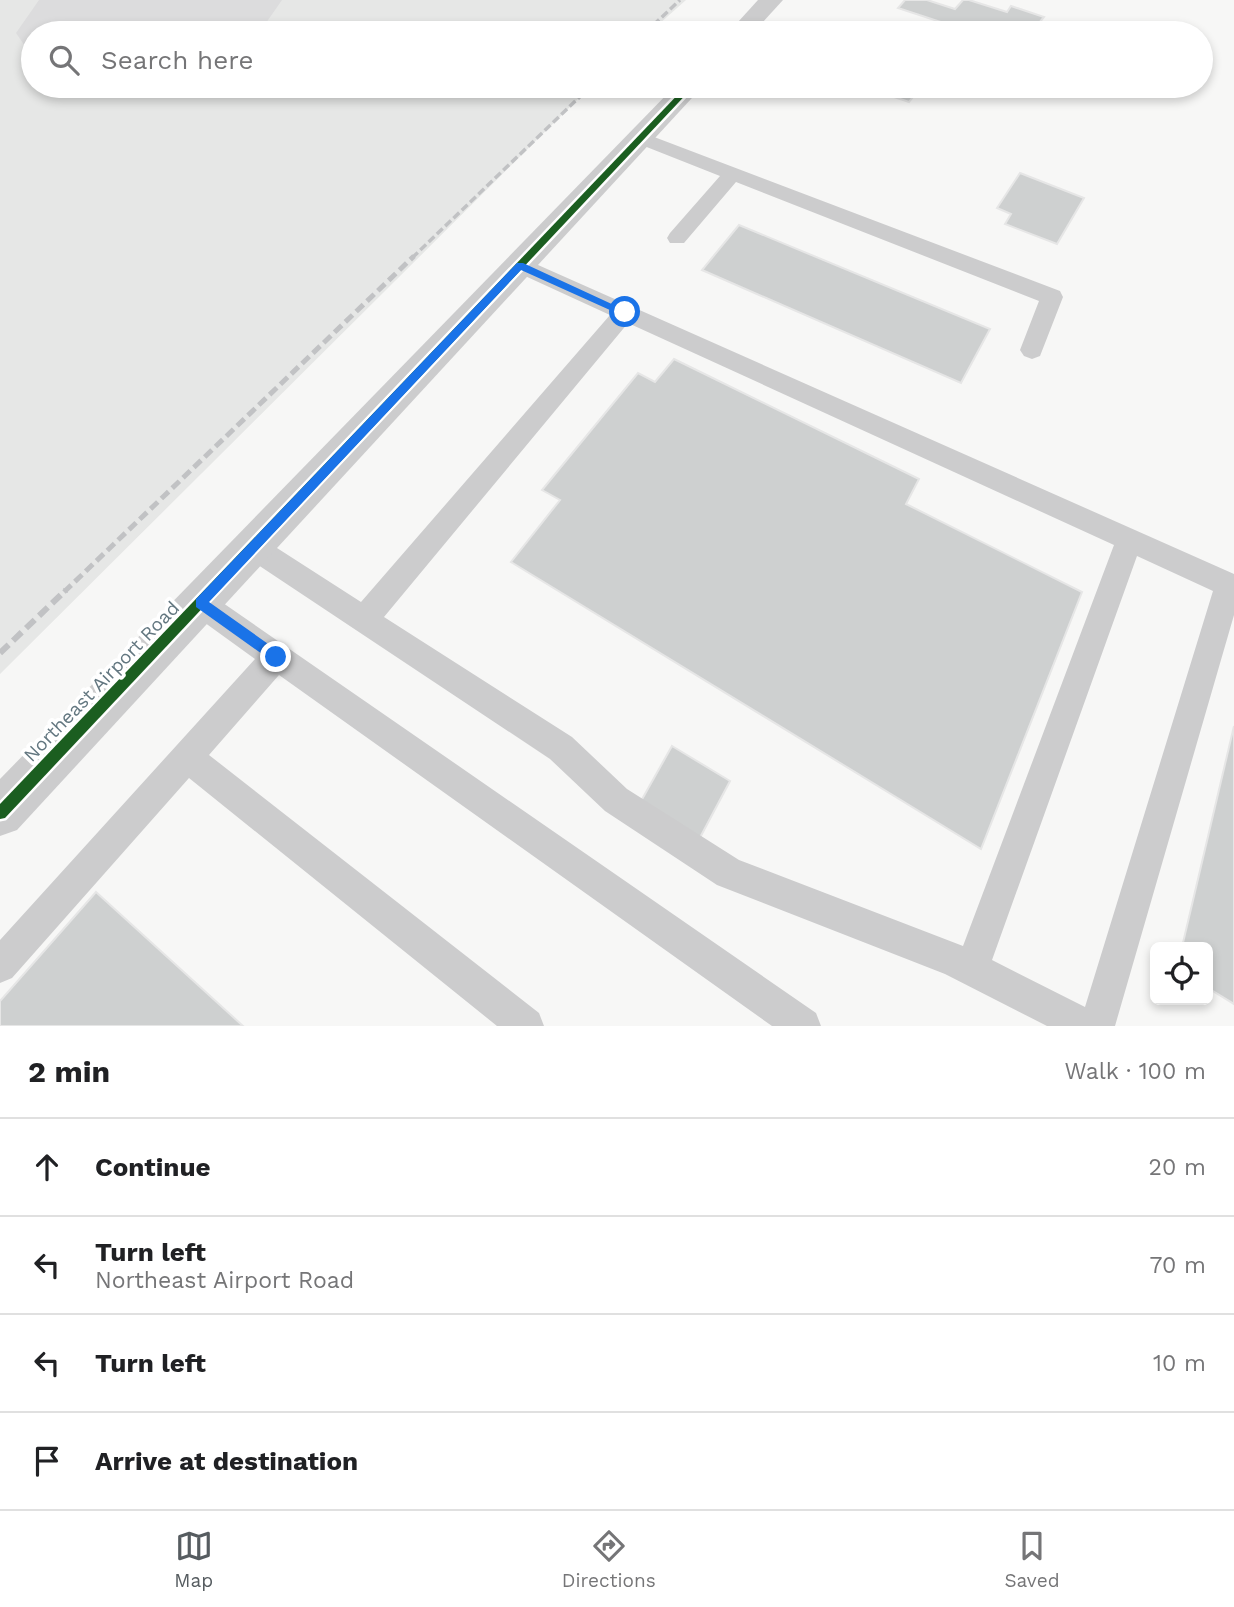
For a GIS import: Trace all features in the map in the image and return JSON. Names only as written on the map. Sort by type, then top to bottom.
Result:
[{"type":"street","points":[[751,21],[771,0]]},
{"type":"street","name":"Northeast Airport Road","points":[[0,813],[679,98]]},
{"type":"lane","points":[[641,138],[1052,297],[1032,350]]},
{"type":"lane","points":[[677,238],[732,174]]},
{"type":"lane","points":[[520,265],[1231,586],[1097,1026]]},
{"type":"lane","points":[[364,620],[625,312]]},
{"type":"lane","points":[[972,968],[1129,540]]},
{"type":"lane","points":[[253,547],[561,748],[616,800],[729,873],[972,968],[1085,1026]]},
{"type":"lane","points":[[200,603],[803,1026]]},
{"type":"lane","points":[[0,966],[276,657]]},
{"type":"lane","points":[[187,757],[526,1026]]},
{"type":"shaded area","points":[[0,0],[686,0],[662,21],[21,21],[21,98],[579,98],[0,674]]},
{"type":"building","points":[[905,0],[927,0],[955,9],[963,0],[969,0],[1007,12],[1011,6],[1044,17],[1041,21],[938,21],[898,8]]},
{"type":"building","points":[[1020,173],[1084,198],[1057,244],[1005,224],[1011,214],[997,208]]},
{"type":"building","points":[[739,225],[990,329],[961,383],[702,270]]},
{"type":"building","points":[[674,359],[919,479],[906,504],[1082,592],[981,849],[511,562],[560,500],[542,490],[638,373],[655,382]]},
{"type":"building","points":[[1234,726],[1234,1004],[1213,991],[1213,942],[1183,942]]},
{"type":"building","points":[[672,746],[730,781],[695,847],[636,810]]},
{"type":"building","points":[[96,892],[243,1026],[0,1026],[0,1001]]},
{"type":"runway","points":[[143,21],[180,0]]},
{"type":"railway","points":[[658,21],[680,0]]},
{"type":"railway","points":[[412,258],[579,98]]},
{"type":"railway","points":[[64,592],[414,256]]},
{"type":"railway","points":[[0,653],[66,590]]},
{"type":"cycle path","points":[[0,813],[679,98]]},
{"type":"route","points":[[276,657],[200,603],[520,265],[625,312]]}]
